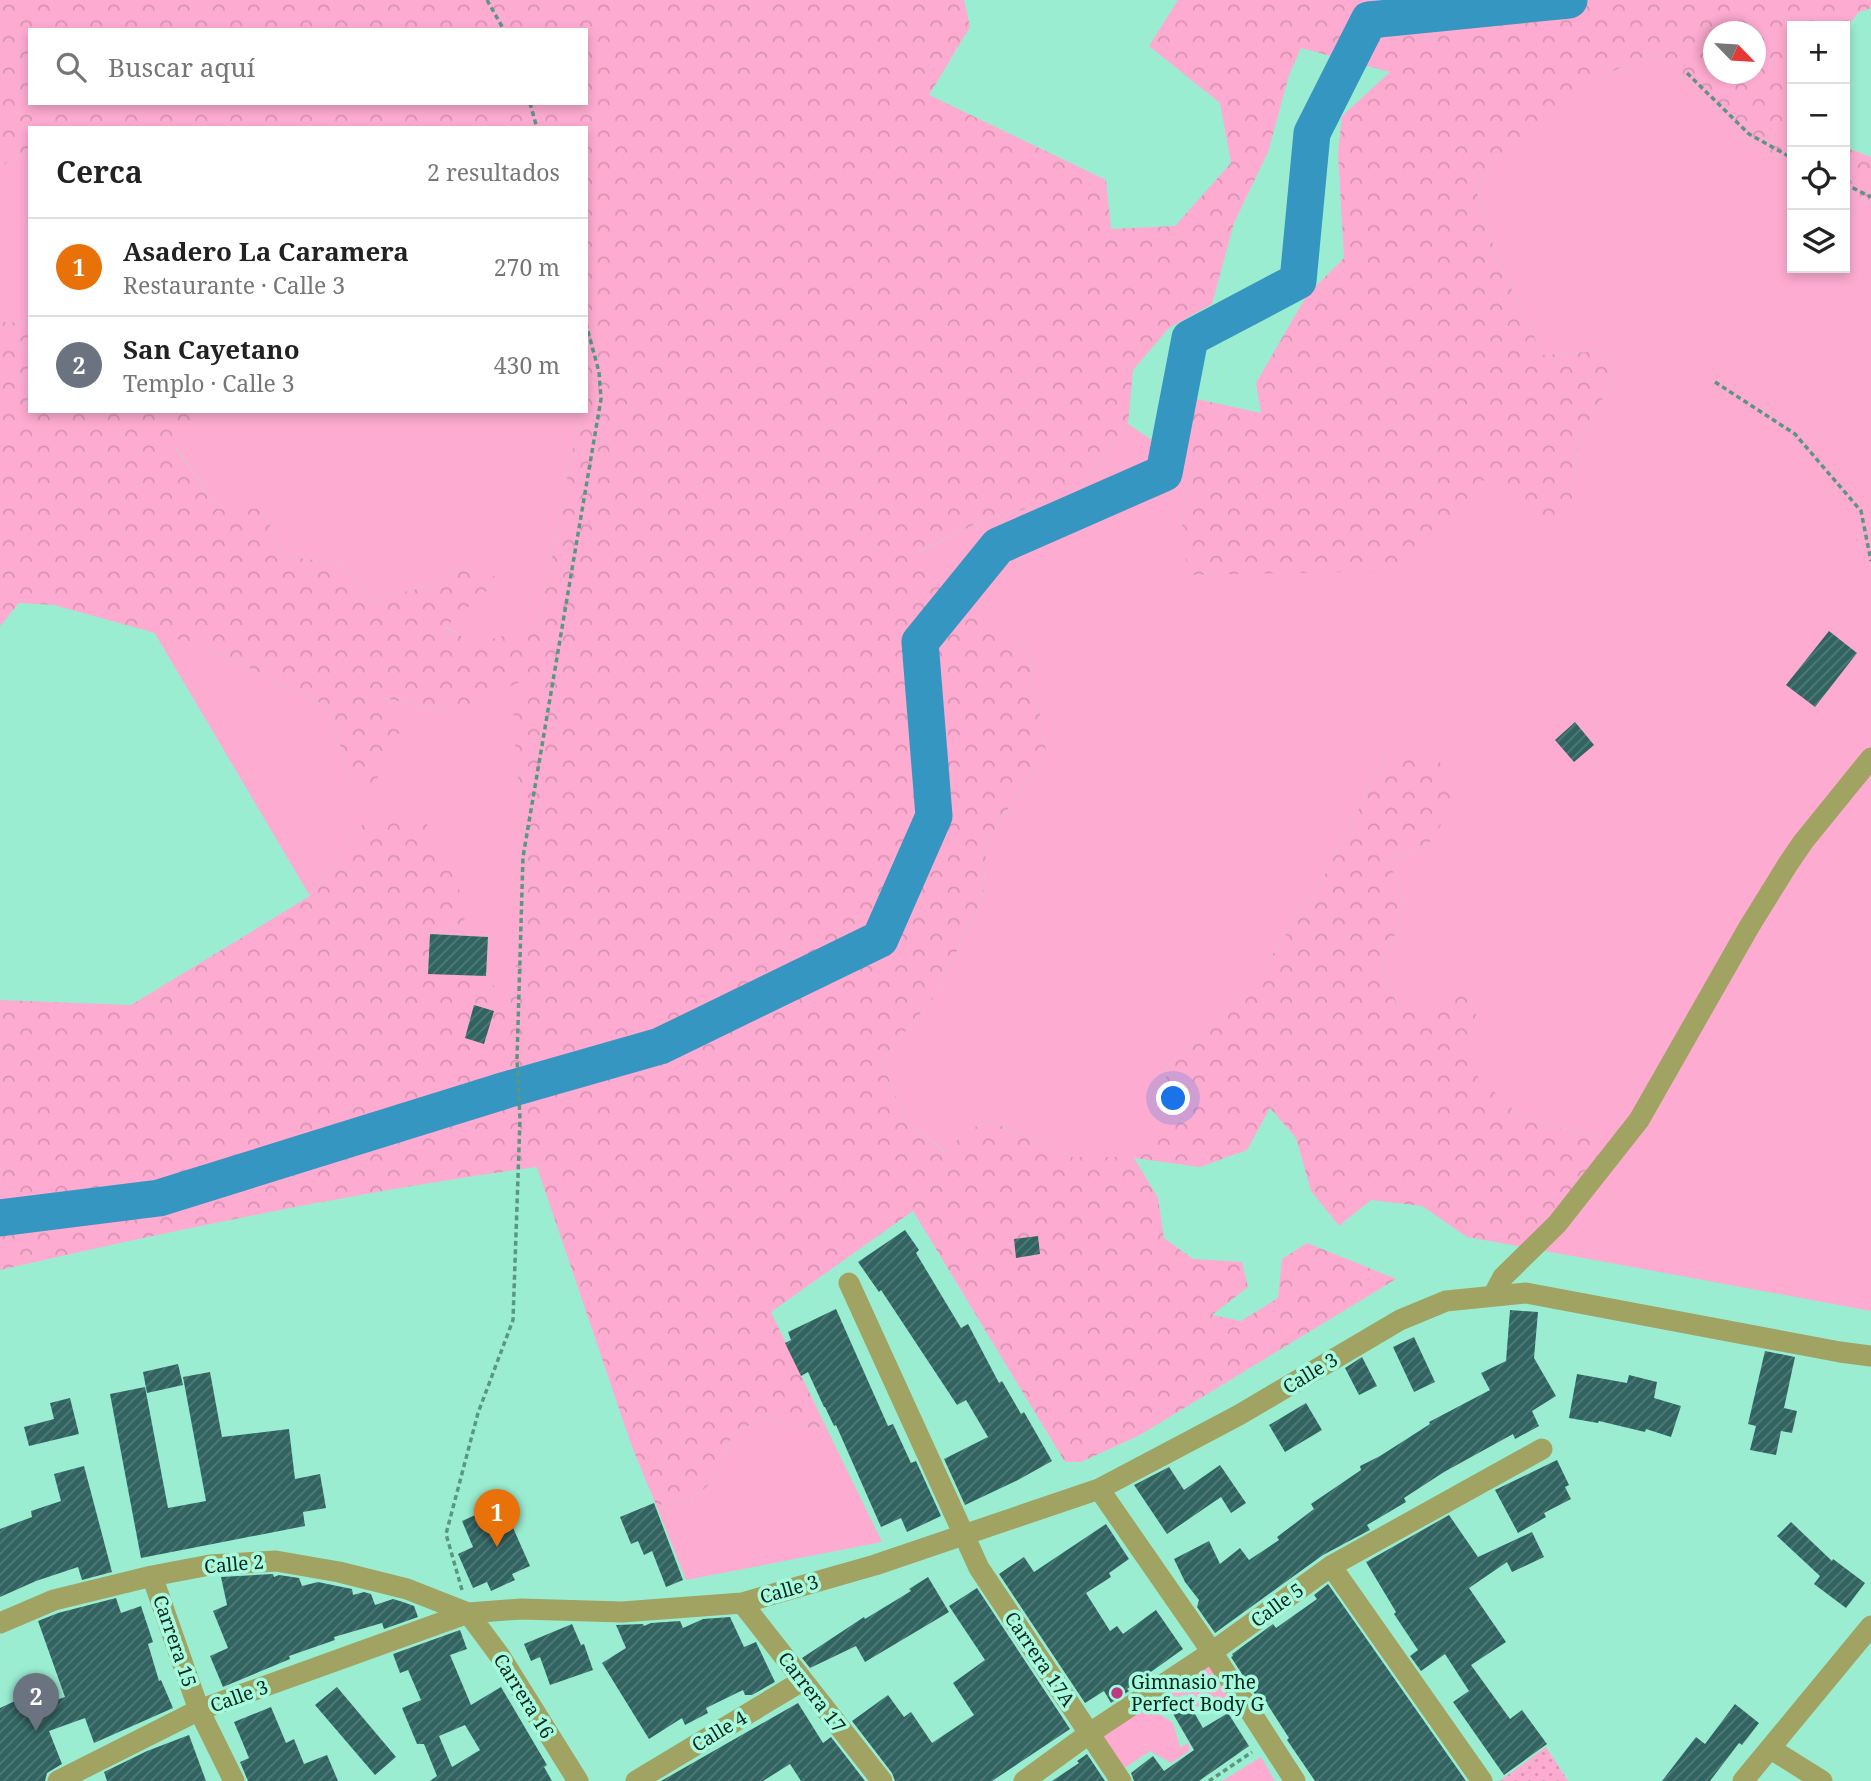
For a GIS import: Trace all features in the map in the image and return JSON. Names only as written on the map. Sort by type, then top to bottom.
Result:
[{"type":"street","points":[[1493,1296],[1503,1277],[1556,1224],[1639,1120],[1788,864],[1871,758]]},
{"type":"street","name":"Carrera 17A","points":[[849,1283],[979,1568],[1121,1781]]},
{"type":"street","name":"Calle 3","points":[[58,1781],[199,1710],[468,1613],[521,1609],[622,1612],[742,1603],[875,1565],[1099,1489],[1239,1415],[1400,1320],[1446,1301],[1526,1293],[1871,1356]]},
{"type":"street","name":"Calle 5","points":[[1024,1781],[1090,1733],[1212,1652],[1331,1566],[1542,1449]]},
{"type":"street","points":[[1099,1489],[1212,1652],[1295,1781]]},
{"type":"street","name":"Calle 2","points":[[0,1623],[54,1600],[152,1576],[210,1564],[276,1561],[339,1572],[407,1589],[468,1613]]},
{"type":"street","points":[[1331,1566],[1482,1781]]},
{"type":"street","name":"Carrera 15","points":[[152,1576],[199,1710],[234,1781]]},
{"type":"street","name":"Carrera 17","points":[[742,1603],[882,1781]]},
{"type":"street","name":"Carrera 16","points":[[468,1613],[500,1656],[578,1781]]},
{"type":"street","points":[[1743,1781],[1871,1626]]},
{"type":"street","name":"Calle 4","points":[[636,1781],[802,1681]]},
{"type":"street","points":[[1771,1749],[1822,1781]]},
{"type":"path","points":[[487,0],[503,28]]},
{"type":"path","points":[[1686,73],[1749,134],[1787,155]]},
{"type":"path","points":[[531,105],[536,126]]},
{"type":"path","points":[[1850,186],[1871,197]]},
{"type":"path","points":[[468,1613],[446,1534],[478,1413],[513,1320],[520,1119],[517,1059],[523,856],[601,399],[599,372],[588,331]]},
{"type":"path","points":[[1715,382],[1796,434],[1861,511],[1871,561]]},
{"type":"path","points":[[1209,1781],[1269,1741]]},
{"type":"green space","points":[[0,0],[964,0],[970,27],[929,95],[1106,180],[1111,229],[1175,226],[1231,163],[1220,103],[1149,46],[1178,0],[1871,0],[1871,8],[1859,12],[1850,23],[1787,21],[1787,162],[1747,142],[1655,52],[1611,72],[1552,113],[1499,156],[1476,189],[1497,258],[1543,355],[1600,351],[1617,375],[1580,436],[1571,506],[1552,525],[1483,480],[1447,529],[1392,571],[1188,575],[1182,523],[1193,468],[1157,443],[1196,399],[1261,413],[1256,383],[1307,295],[1344,258],[1338,154],[1342,116],[1390,72],[1301,48],[1289,75],[1268,152],[1234,223],[1212,304],[1169,328],[1133,370],[1128,424],[1075,496],[984,520],[918,552],[1029,650],[1046,751],[987,841],[983,898],[934,997],[881,1061],[907,1122],[945,1152],[968,1130],[990,1121],[1073,1157],[1134,1157],[1162,1117],[1167,1064],[1198,1041],[1266,965],[1326,873],[1388,752],[1437,757],[1459,797],[1429,843],[1387,860],[1402,889],[1403,915],[1382,966],[1400,1012],[1471,993],[1477,1018],[1467,1066],[1516,1112],[1549,1126],[1599,1137],[1621,1155],[1540,1250],[1467,1237],[1422,1206],[1371,1200],[1339,1226],[1311,1191],[1296,1138],[1270,1108],[1247,1150],[1200,1167],[1134,1158],[1158,1198],[1164,1238],[1193,1259],[1242,1262],[1248,1287],[1212,1315],[1241,1321],[1278,1298],[1282,1259],[1307,1243],[1396,1279],[1140,1435],[1081,1462],[1065,1462],[913,1211],[771,1312],[826,1427],[795,1428],[766,1416],[732,1435],[715,1480],[688,1502],[656,1505],[632,1447],[537,1167],[267,1212],[0,1270],[0,1000],[131,1005],[310,896],[363,824],[424,820],[456,872],[465,922],[430,934],[428,973],[486,976],[510,1006],[529,867],[516,761],[513,709],[527,679],[450,712],[384,698],[400,731],[375,783],[349,783],[331,708],[209,648],[54,605],[19,603],[0,626],[0,322],[28,323],[28,413],[204,413],[175,447],[218,509],[262,509],[285,556],[341,564],[372,600],[429,586],[465,563],[500,579],[445,627],[473,643],[538,628],[580,413],[588,413],[588,126],[28,126],[28,150],[0,167]]},
{"type":"green space","points":[[1655,52],[1747,142],[1787,162],[1787,273],[1850,273],[1850,192],[1871,202],[1871,1311],[1540,1250],[1599,1137],[1549,1126],[1516,1112],[1466,1066],[1477,1018],[1400,1012],[1382,966],[1403,915],[1402,889],[1387,860],[1429,843],[1388,752],[1326,873],[1266,965],[1198,1041],[1167,1064],[1162,1117],[1134,1158],[1073,1157],[990,1121],[968,1130],[946,1152],[907,1122],[881,1061],[934,997],[983,898],[987,841],[1046,751],[1029,650],[917,553],[984,520],[1075,496],[1128,424],[1193,468],[1182,523],[1189,575],[1287,572],[1447,529],[1483,479],[1571,505],[1580,436],[1617,375],[1600,351],[1543,355],[1497,258],[1476,189],[1499,156],[1552,112],[1611,72]]},
{"type":"green space","points":[[1850,149],[1871,157],[1871,202],[1850,192]]},
{"type":"green space","points":[[28,150],[28,323],[0,322],[0,167]]},
{"type":"green space","points":[[204,413],[580,413],[538,628],[473,644],[445,626],[499,580],[465,563],[429,586],[372,600],[341,564],[285,556],[262,509],[218,509],[175,446]]},
{"type":"green space","points":[[154,632],[209,648],[331,708],[349,783],[383,698],[450,712],[527,678],[516,761],[529,867],[510,1006],[486,976],[488,937],[430,934],[465,922],[363,824],[310,896]]},
{"type":"green space","points":[[766,1416],[795,1428],[826,1427],[882,1542],[686,1580],[656,1505],[688,1502],[715,1480],[732,1435]]},
{"type":"green space","points":[[1209,1661],[1231,1695],[1221,1702],[1196,1707],[1186,1694],[1171,1699],[1155,1711],[1173,1723],[1180,1747],[1189,1743],[1189,1751],[1171,1763],[1150,1751],[1120,1771],[1097,1736]]},
{"type":"green space","points":[[1546,1747],[1568,1781],[1500,1781]]},
{"type":"green space","points":[[1261,1757],[1275,1781],[1222,1781]]},
{"type":"building","points":[[1829,631],[1857,653],[1815,707],[1786,685]]},
{"type":"building","points":[[1575,722],[1594,745],[1574,762],[1555,740]]},
{"type":"building","points":[[430,934],[488,937],[486,976],[428,974]]},
{"type":"building","points":[[474,1005],[494,1011],[484,1044],[465,1038]]},
{"type":"building","points":[[905,1230],[919,1250],[916,1253],[961,1328],[968,1324],[999,1383],[1002,1381],[1021,1414],[1024,1412],[1052,1461],[965,1505],[944,1459],[988,1437],[966,1400],[957,1405],[881,1290],[879,1292],[858,1262]]},
{"type":"building","points":[[1038,1236],[1040,1254],[1016,1258],[1014,1239]]},
{"type":"building","points":[[836,1309],[888,1426],[893,1424],[911,1463],[916,1461],[941,1516],[907,1532],[901,1518],[881,1527],[836,1425],[834,1426],[808,1372],[801,1376],[785,1343],[791,1340],[788,1332]]},
{"type":"building","points":[[1510,1310],[1538,1312],[1534,1358],[1556,1396],[1532,1411],[1539,1426],[1515,1439],[1513,1434],[1444,1472],[1404,1498],[1406,1502],[1367,1525],[1370,1530],[1323,1555],[1215,1633],[1197,1607],[1199,1600],[1185,1582],[1174,1559],[1209,1541],[1220,1564],[1240,1548],[1249,1560],[1279,1540],[1277,1537],[1314,1509],[1311,1504],[1361,1470],[1360,1466],[1380,1456],[1430,1424],[1429,1422],[1490,1390],[1481,1373],[1506,1361]]},
{"type":"building","points":[[1414,1337],[1435,1382],[1414,1392],[1393,1347]]},
{"type":"building","points":[[1765,1351],[1795,1357],[1784,1408],[1797,1411],[1792,1433],[1781,1431],[1776,1455],[1750,1450],[1756,1426],[1748,1424]]},
{"type":"building","points":[[1362,1357],[1377,1386],[1359,1395],[1345,1368]]},
{"type":"building","points":[[178,1364],[183,1385],[147,1393],[143,1372]]},
{"type":"building","points":[[210,1372],[222,1437],[289,1429],[295,1479],[320,1474],[326,1508],[303,1512],[305,1526],[141,1558],[110,1394],[145,1387],[168,1508],[206,1501],[183,1377]]},
{"type":"building","points":[[1577,1374],[1627,1383],[1629,1375],[1657,1382],[1654,1398],[1681,1406],[1671,1437],[1646,1429],[1645,1432],[1599,1421],[1569,1418]]},
{"type":"building","points":[[70,1398],[79,1434],[29,1446],[24,1427],[54,1419],[50,1403]]},
{"type":"building","points":[[1306,1403],[1322,1430],[1285,1452],[1269,1425]]},
{"type":"building","points":[[1557,1460],[1569,1485],[1565,1487],[1571,1499],[1544,1513],[1546,1517],[1518,1533],[1495,1490]]},
{"type":"building","points":[[1220,1465],[1246,1503],[1231,1513],[1221,1497],[1167,1534],[1134,1485],[1169,1467],[1184,1490]]},
{"type":"building","points":[[84,1466],[112,1572],[82,1580],[78,1567],[0,1597],[0,1529],[32,1517],[31,1511],[61,1501],[54,1474]]},
{"type":"building","points":[[502,1503],[530,1566],[512,1574],[515,1580],[491,1591],[487,1582],[473,1588],[458,1554],[473,1547],[462,1521]]},
{"type":"building","points":[[654,1503],[683,1580],[666,1587],[652,1551],[644,1555],[638,1541],[631,1544],[620,1517]]},
{"type":"building","points":[[1449,1515],[1478,1557],[1532,1532],[1544,1557],[1512,1572],[1507,1562],[1469,1588],[1506,1642],[1471,1665],[1510,1719],[1522,1710],[1547,1744],[1504,1775],[1453,1702],[1469,1691],[1445,1654],[1421,1671],[1410,1656],[1418,1650],[1394,1614],[1396,1612],[1366,1562]]},
{"type":"building","points":[[1791,1522],[1832,1561],[1833,1559],[1865,1583],[1846,1608],[1814,1584],[1820,1576],[1777,1536]]},
{"type":"building","points":[[1106,1524],[1129,1559],[1109,1573],[1111,1577],[1086,1593],[1110,1631],[1117,1626],[1123,1634],[1156,1610],[1183,1649],[1111,1703],[1104,1691],[1085,1703],[999,1574],[1024,1557],[1034,1572]]},
{"type":"building","points":[[273,1574],[274,1577],[279,1575],[299,1578],[302,1586],[318,1582],[352,1589],[353,1595],[364,1592],[371,1594],[375,1605],[393,1599],[414,1606],[418,1617],[384,1629],[382,1623],[334,1637],[335,1640],[289,1656],[290,1659],[223,1687],[210,1656],[228,1648],[213,1611],[227,1605],[221,1577]]},
{"type":"building","points":[[928,1577],[949,1612],[865,1662],[856,1646],[810,1668],[802,1658],[864,1617],[865,1619],[911,1591],[909,1589]]},
{"type":"building","points":[[1328,1584],[1466,1781],[1315,1781],[1262,1696],[1258,1699],[1231,1657],[1273,1624],[1276,1628],[1317,1599],[1314,1595]]},
{"type":"building","points":[[977,1588],[1070,1729],[992,1781],[895,1781],[892,1773],[852,1721],[888,1695],[904,1717],[911,1712],[932,1743],[974,1715],[953,1683],[985,1660],[949,1606]]},
{"type":"building","points":[[116,1598],[121,1613],[141,1606],[153,1642],[148,1644],[159,1681],[161,1680],[173,1708],[94,1743],[85,1718],[49,1731],[62,1764],[47,1773],[45,1781],[0,1781],[0,1708],[30,1694],[37,1707],[65,1697],[38,1621]]},
{"type":"building","points":[[730,1617],[744,1647],[756,1642],[775,1682],[752,1695],[745,1695],[743,1690],[706,1708],[708,1713],[685,1725],[682,1718],[649,1739],[602,1663],[626,1648],[616,1625],[644,1626],[680,1621],[683,1628],[703,1619]]},
{"type":"building","points":[[572,1624],[581,1645],[584,1644],[593,1670],[550,1685],[540,1657],[531,1661],[524,1644]]},
{"type":"building","points":[[460,1630],[467,1649],[450,1655],[471,1705],[501,1687],[547,1765],[544,1767],[552,1781],[430,1781],[437,1776],[424,1744],[417,1744],[402,1708],[421,1700],[408,1670],[400,1673],[393,1654]],"holes":[[[465,1725],[480,1750],[452,1767],[439,1736]]]},
{"type":"building","points":[[337,1687],[396,1757],[375,1775],[315,1705]]},
{"type":"building","points":[[1188,1702],[1203,1728],[1228,1713],[1249,1746],[1199,1781],[1134,1781],[1131,1773],[1153,1756],[1164,1771],[1194,1750],[1172,1712]]},
{"type":"building","points":[[798,1703],[823,1743],[831,1737],[865,1781],[801,1781],[790,1764],[763,1781],[661,1781]]},
{"type":"building","points":[[1735,1704],[1759,1723],[1742,1745],[1739,1743],[1710,1781],[1662,1781],[1696,1737],[1705,1744]]},
{"type":"building","points":[[271,1707],[286,1743],[294,1739],[304,1764],[327,1755],[338,1781],[248,1781],[240,1762],[249,1758],[234,1722]]},
{"type":"building","points":[[189,1735],[206,1781],[107,1781],[104,1772]]},
{"type":"building","points":[[1087,1754],[1105,1781],[1052,1781],[1079,1763],[1077,1761]]},
{"type":"waterway","points":[[0,1218],[159,1198],[506,1090],[660,1046],[880,939],[934,816],[920,642],[998,546],[1164,473],[1190,338],[1298,281],[1312,133],[1369,20],[1569,0]]},
{"type":"place","name":"Asadero La Caramera","points":[[497,1547]]},
{"type":"place","name":"Gimnasio The Perfect Body G","points":[[1117,1693]]},
{"type":"place","name":"San Cayetano","points":[[36,1731]]}]
